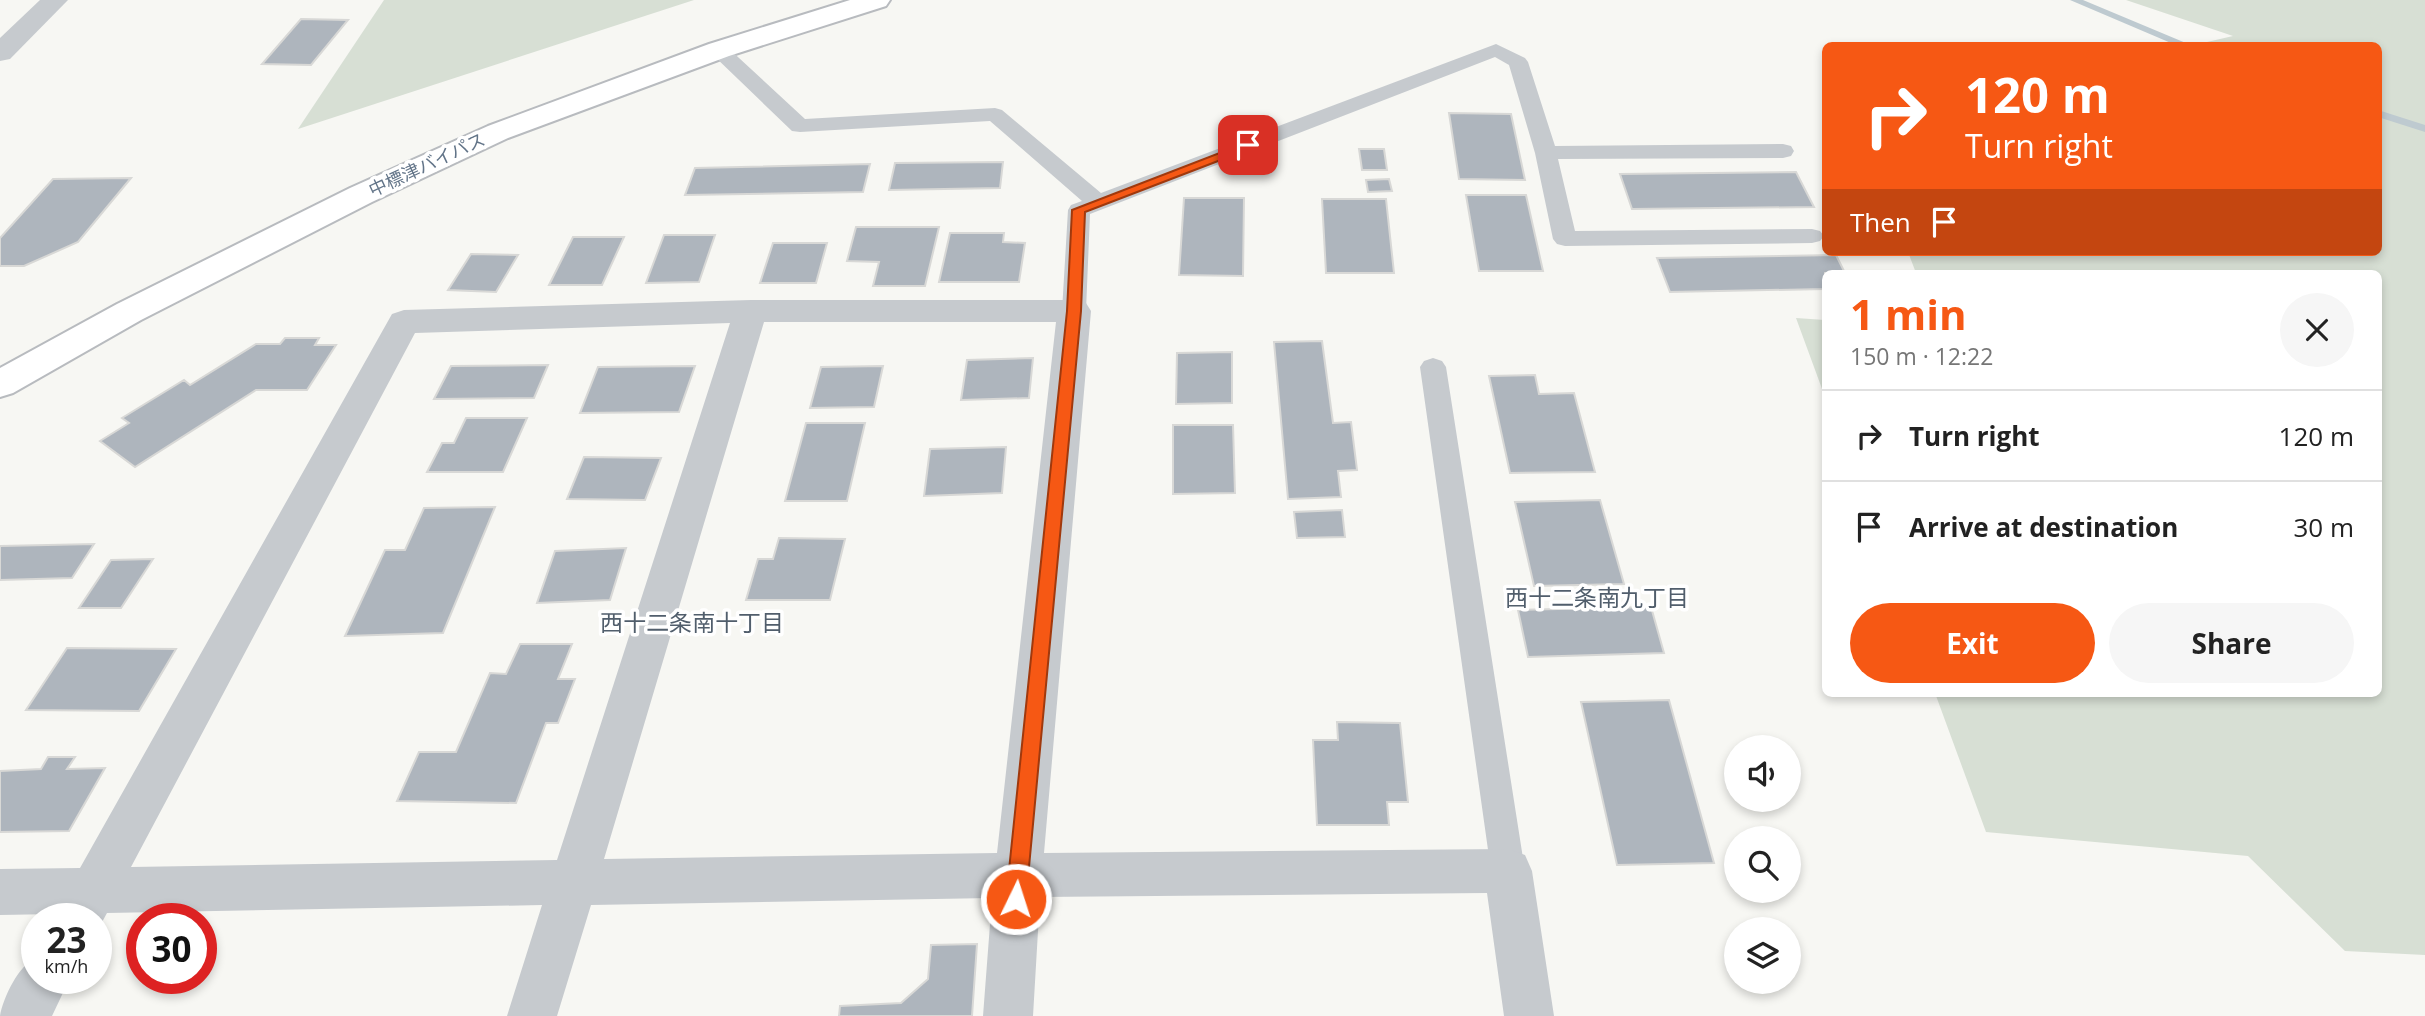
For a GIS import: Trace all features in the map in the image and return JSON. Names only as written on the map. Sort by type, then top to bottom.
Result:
[{"type":"highway","name":"中標津バイパス","points":[[0,384],[129,312],[361,195],[498,132],[719,50],[877,0]]},
{"type":"street","points":[[3,48],[55,0]]},
{"type":"street","points":[[532,1016],[751,311]]},
{"type":"street","points":[[88,903],[404,322],[751,311],[1074,311],[1018,875],[1008,1016]]},
{"type":"street","points":[[111,903],[573,884],[1018,875],[1508,871],[1529,1016]]},
{"type":"street","points":[[0,892],[80,903]]},
{"type":"street","points":[[24,1016],[36,994]]},
{"type":"lane","points":[[719,50],[800,126],[995,114],[1099,203]]},
{"type":"lane","points":[[1074,311],[1079,210],[1496,50],[1518,62],[1546,153],[1565,239],[1812,236]]},
{"type":"lane","points":[[1546,153],[1783,150]]},
{"type":"lane","points":[[1433,367],[1508,871]]},
{"type":"shaded area","points":[[384,0],[694,0],[298,129]]},
{"type":"shaded area","points":[[2126,0],[2425,0],[2425,955],[2345,951],[2248,856],[1986,832],[1936,697],[2382,697],[2382,270],[1915,270],[1910,256],[2382,256],[2382,42],[2207,42],[2233,36]]},
{"type":"shaded area","points":[[1796,318],[1822,320],[1822,389]]},
{"type":"building","points":[[301,19],[348,20],[311,65],[262,64]]},
{"type":"building","points":[[1449,113],[1511,114],[1525,180],[1459,179]]},
{"type":"building","points":[[1359,149],[1384,149],[1387,170],[1362,170]]},
{"type":"building","points":[[1003,162],[1000,188],[889,190],[895,163]]},
{"type":"building","points":[[870,164],[863,192],[685,195],[695,168]]},
{"type":"building","points":[[1796,172],[1814,207],[1632,209],[1620,174]]},
{"type":"building","points":[[131,178],[78,242],[24,266],[0,266],[0,238],[53,179]]},
{"type":"building","points":[[1389,179],[1392,191],[1368,192],[1366,180]]},
{"type":"building","points":[[1466,195],[1526,195],[1543,271],[1479,271]]},
{"type":"building","points":[[1184,198],[1244,198],[1243,276],[1179,275]]},
{"type":"building","points":[[1322,199],[1386,199],[1394,273],[1326,273]]},
{"type":"building","points":[[856,227],[939,227],[925,286],[873,286],[879,262],[847,261]]},
{"type":"building","points":[[950,233],[1004,233],[1003,242],[1025,243],[1019,282],[939,282]]},
{"type":"building","points":[[664,235],[715,235],[699,282],[646,283]]},
{"type":"building","points":[[573,237],[624,237],[602,285],[549,285]]},
{"type":"building","points":[[773,243],[827,243],[816,283],[760,283]]},
{"type":"building","points":[[471,254],[518,255],[496,292],[448,290]]},
{"type":"building","points":[[1836,256],[1844,270],[1822,270],[1822,289],[1670,292],[1657,258]]},
{"type":"building","points":[[285,338],[319,338],[315,345],[336,345],[307,390],[256,390],[135,467],[100,441],[129,423],[122,418],[184,380],[190,385],[256,344],[280,344]]},
{"type":"building","points":[[1322,341],[1333,423],[1351,422],[1357,470],[1338,471],[1341,497],[1288,499],[1274,342]]},
{"type":"building","points":[[1232,352],[1232,403],[1176,404],[1177,353]]},
{"type":"building","points":[[1033,358],[1029,398],[961,400],[967,360]]},
{"type":"building","points":[[548,365],[534,398],[434,399],[451,366]]},
{"type":"building","points":[[695,366],[679,412],[580,413],[598,367]]},
{"type":"building","points":[[883,366],[874,407],[810,408],[821,367]]},
{"type":"building","points":[[1535,375],[1539,394],[1574,393],[1595,472],[1510,473],[1489,376]]},
{"type":"building","points":[[466,418],[527,418],[503,472],[427,472],[442,443],[454,443]]},
{"type":"building","points":[[806,423],[865,423],[847,501],[785,501]]},
{"type":"building","points":[[1173,425],[1233,425],[1235,493],[1173,494]]},
{"type":"building","points":[[1006,447],[1002,493],[924,496],[930,449]]},
{"type":"building","points":[[584,457],[661,458],[645,500],[567,499]]},
{"type":"building","points":[[1600,500],[1624,584],[1534,586],[1515,502]]},
{"type":"building","points":[[495,507],[443,633],[345,636],[385,550],[405,550],[424,508]]},
{"type":"building","points":[[1342,510],[1345,537],[1297,538],[1294,512]]},
{"type":"building","points":[[779,538],[845,539],[830,600],[746,600],[758,559],[773,559]]},
{"type":"building","points":[[94,544],[72,578],[0,580],[0,546]]},
{"type":"building","points":[[626,548],[610,600],[537,603],[555,551]]},
{"type":"building","points":[[153,559],[121,608],[79,608],[111,560]]},
{"type":"building","points":[[1651,607],[1664,653],[1528,657],[1518,610]]},
{"type":"building","points":[[520,644],[572,644],[558,679],[575,679],[558,723],[546,723],[516,803],[397,801],[419,752],[456,752],[490,673],[506,674]]},
{"type":"building","points":[[67,648],[176,649],[139,711],[26,710]]},
{"type":"building","points":[[1669,700],[1714,863],[1617,865],[1581,702]]},
{"type":"building","points":[[1337,722],[1400,723],[1408,802],[1387,802],[1389,825],[1317,825],[1313,740],[1338,740]]},
{"type":"building","points":[[48,757],[75,757],[67,769],[105,768],[69,831],[0,832],[0,771],[41,769]]},
{"type":"building","points":[[977,944],[972,1016],[839,1016],[840,1006],[901,1003],[928,979],[931,945]]},
{"type":"waterway","points":[[2075,0],[2178,42]]},
{"type":"waterway","points":[[2382,114],[2425,129]]},
{"type":"district","name":"西十二条南九丁目","points":[[1597,598]]},
{"type":"district","name":"西十二条南十丁目","points":[[692,623]]},
{"type":"route","points":[[1016,899],[1074,311],[1079,210],[1248,145]]}]
